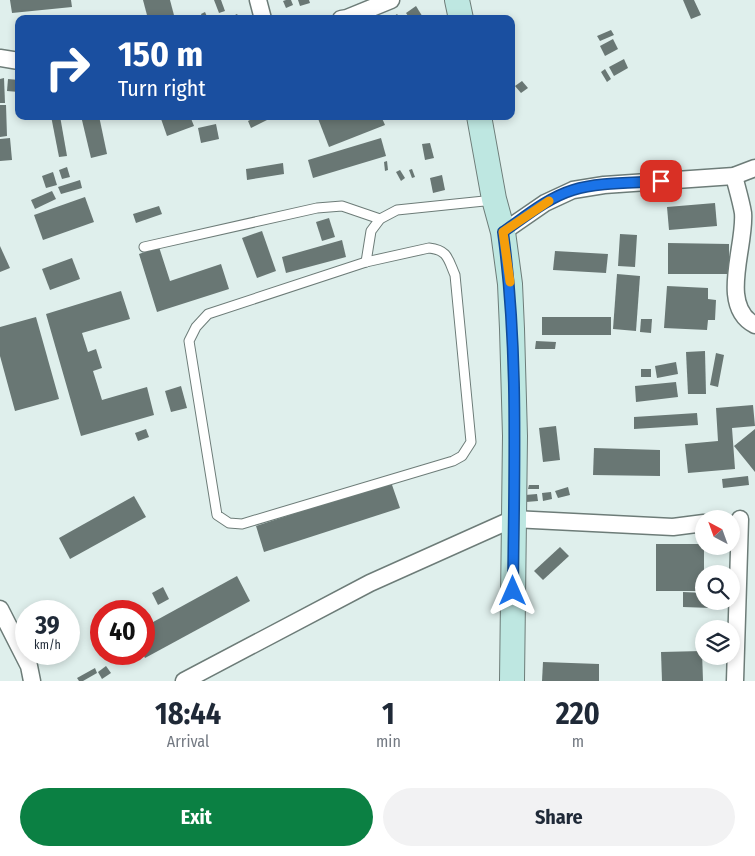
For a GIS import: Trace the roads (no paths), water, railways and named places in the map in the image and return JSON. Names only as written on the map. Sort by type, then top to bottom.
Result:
[{"type":"street","points":[[258,0],[262,15]]},
{"type":"street","points":[[352,15],[391,0]]},
{"type":"street","points":[[457,0],[460,15]]},
{"type":"street","points":[[0,58],[15,60]]},
{"type":"street","points":[[481,120],[494,200],[503,232],[510,284],[514,436],[512,681]]},
{"type":"street","points":[[503,232],[545,203],[573,190],[604,185],[734,176],[755,168]]},
{"type":"street","points":[[734,176],[743,214],[735,295],[741,312],[755,325]]},
{"type":"street","points":[[184,681],[370,583],[513,519],[673,527],[695,524]]},
{"type":"street","points":[[735,681],[742,520]]},
{"type":"street","points":[[0,609],[29,666],[32,681]]},
{"type":"lane","points":[[366,262],[371,231],[380,218],[397,210],[494,200]]},
{"type":"lane","points":[[144,247],[317,208],[342,206],[380,218]]},
{"type":"lane","points":[[429,248],[440,249],[446,254],[455,275],[471,442],[462,456],[454,461],[242,524],[228,523],[217,516],[189,341],[196,327],[208,314],[366,262],[429,248]]}]
